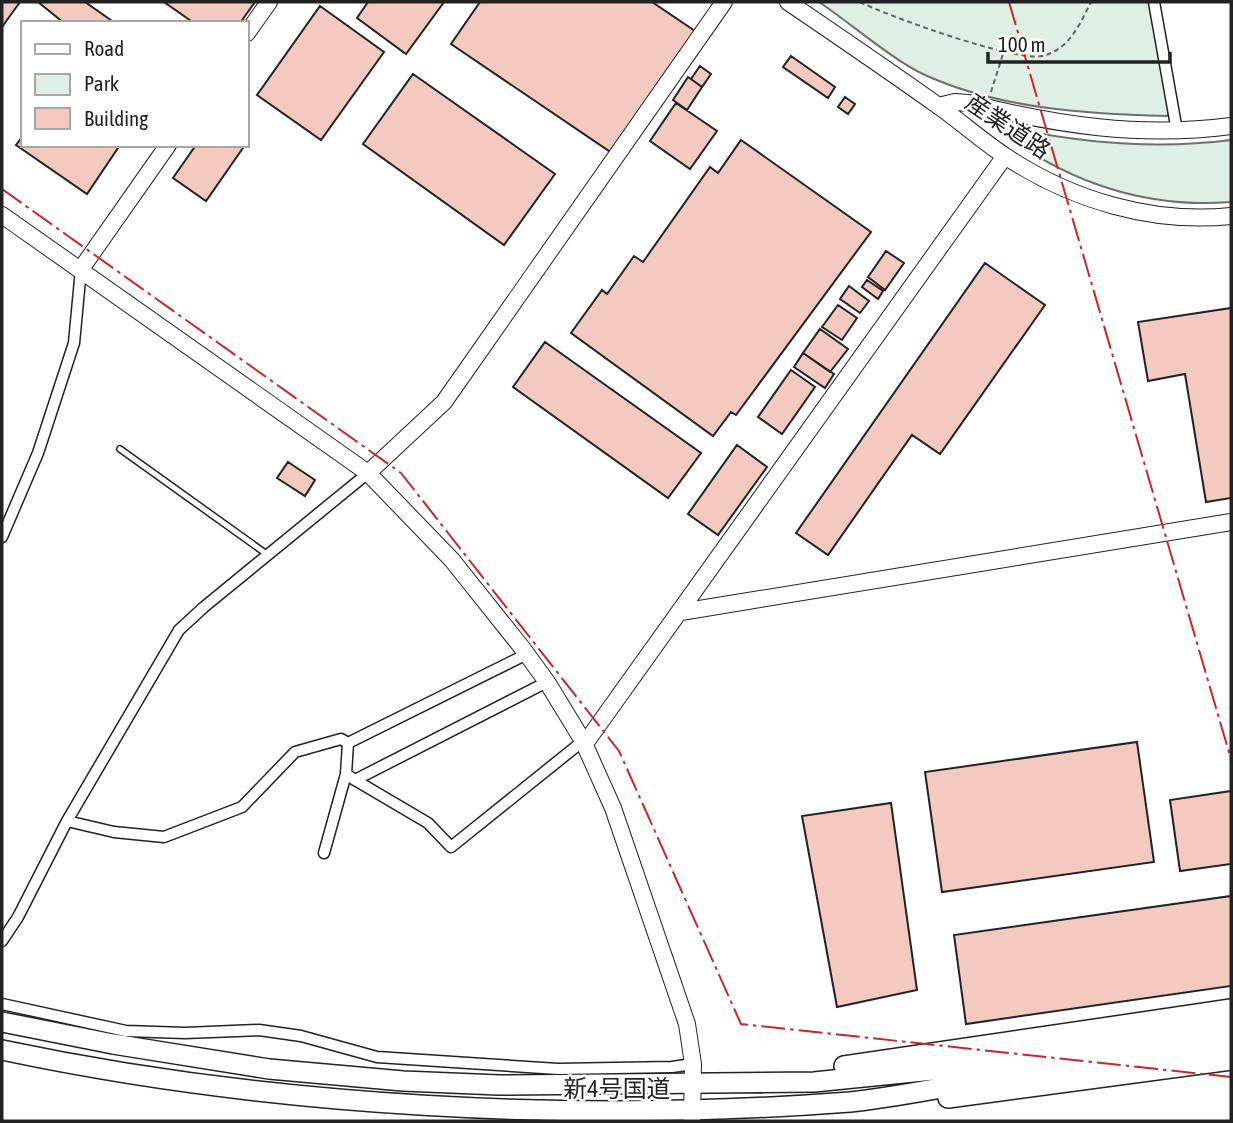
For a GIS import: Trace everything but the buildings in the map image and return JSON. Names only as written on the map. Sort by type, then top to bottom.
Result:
[{"type":"highway","points":[[729,1082],[1231,1009]]},
{"type":"highway","name":"新4号国道","points":[[2,1022],[216,1061],[326,1075],[499,1084],[814,1082],[933,1070],[1231,1026]]},
{"type":"highway","name":"新4号国道","points":[[2,1050],[121,1074],[322,1099],[498,1112],[692,1117],[851,1102],[1231,1042]]},
{"type":"highway","points":[[851,1102],[885,1105],[1058,1085],[1231,1060]]},
{"type":"street","points":[[248,32],[269,2]]},
{"type":"street","points":[[2,941],[67,821],[180,631],[204,607],[369,473],[444,402],[724,2]]},
{"type":"street","name":"産業道路","points":[[788,2],[1005,156],[1052,182],[1111,205],[1188,218],[1231,216]]},
{"type":"street","points":[[1154,2],[1177,131]]},
{"type":"street","points":[[938,106],[956,102],[1078,127],[1131,132],[1231,126]]},
{"type":"street","points":[[2,537],[38,453],[74,343],[81,269],[167,147]]},
{"type":"street","points":[[351,777],[428,823],[451,846],[583,743],[681,612],[1005,156]]},
{"type":"street","points":[[2,215],[369,473],[452,560],[527,654],[583,743],[613,808],[687,1024],[693,1064],[692,1117]]},
{"type":"street","points":[[681,612],[1231,522]]},
{"type":"street","points":[[348,743],[527,654]]},
{"type":"street","points":[[351,777],[547,682]]},
{"type":"street","points":[[67,821],[114,832],[164,838],[242,807],[295,752],[307,746],[341,739],[348,743]]},
{"type":"street","points":[[324,853],[351,777],[348,743]]},
{"type":"street","points":[[2,1004],[126,1031],[186,1033],[259,1030],[301,1036],[377,1057],[558,1069],[672,1067],[693,1064]]},
{"type":"lane","points":[[120,449],[268,555]]},
{"type":"path","points":[[860,2],[1003,53],[1040,57],[1062,47],[1077,29],[1091,2]]},
{"type":"path","points":[[987,108],[1003,53]]},
{"type":"green space","points":[[819,2],[1156,2],[1176,103],[1167,116],[1137,115],[1044,107],[983,95],[913,69]]},
{"type":"green space","points":[[1002,126],[1059,137],[1116,143],[1173,144],[1231,140],[1231,202],[1168,201],[1108,188],[1052,165],[999,131]]},
{"type":"power","points":[[1009,2],[1231,759]]},
{"type":"power","points":[[2,189],[401,473],[619,751],[741,1024],[1231,1077]]}]
